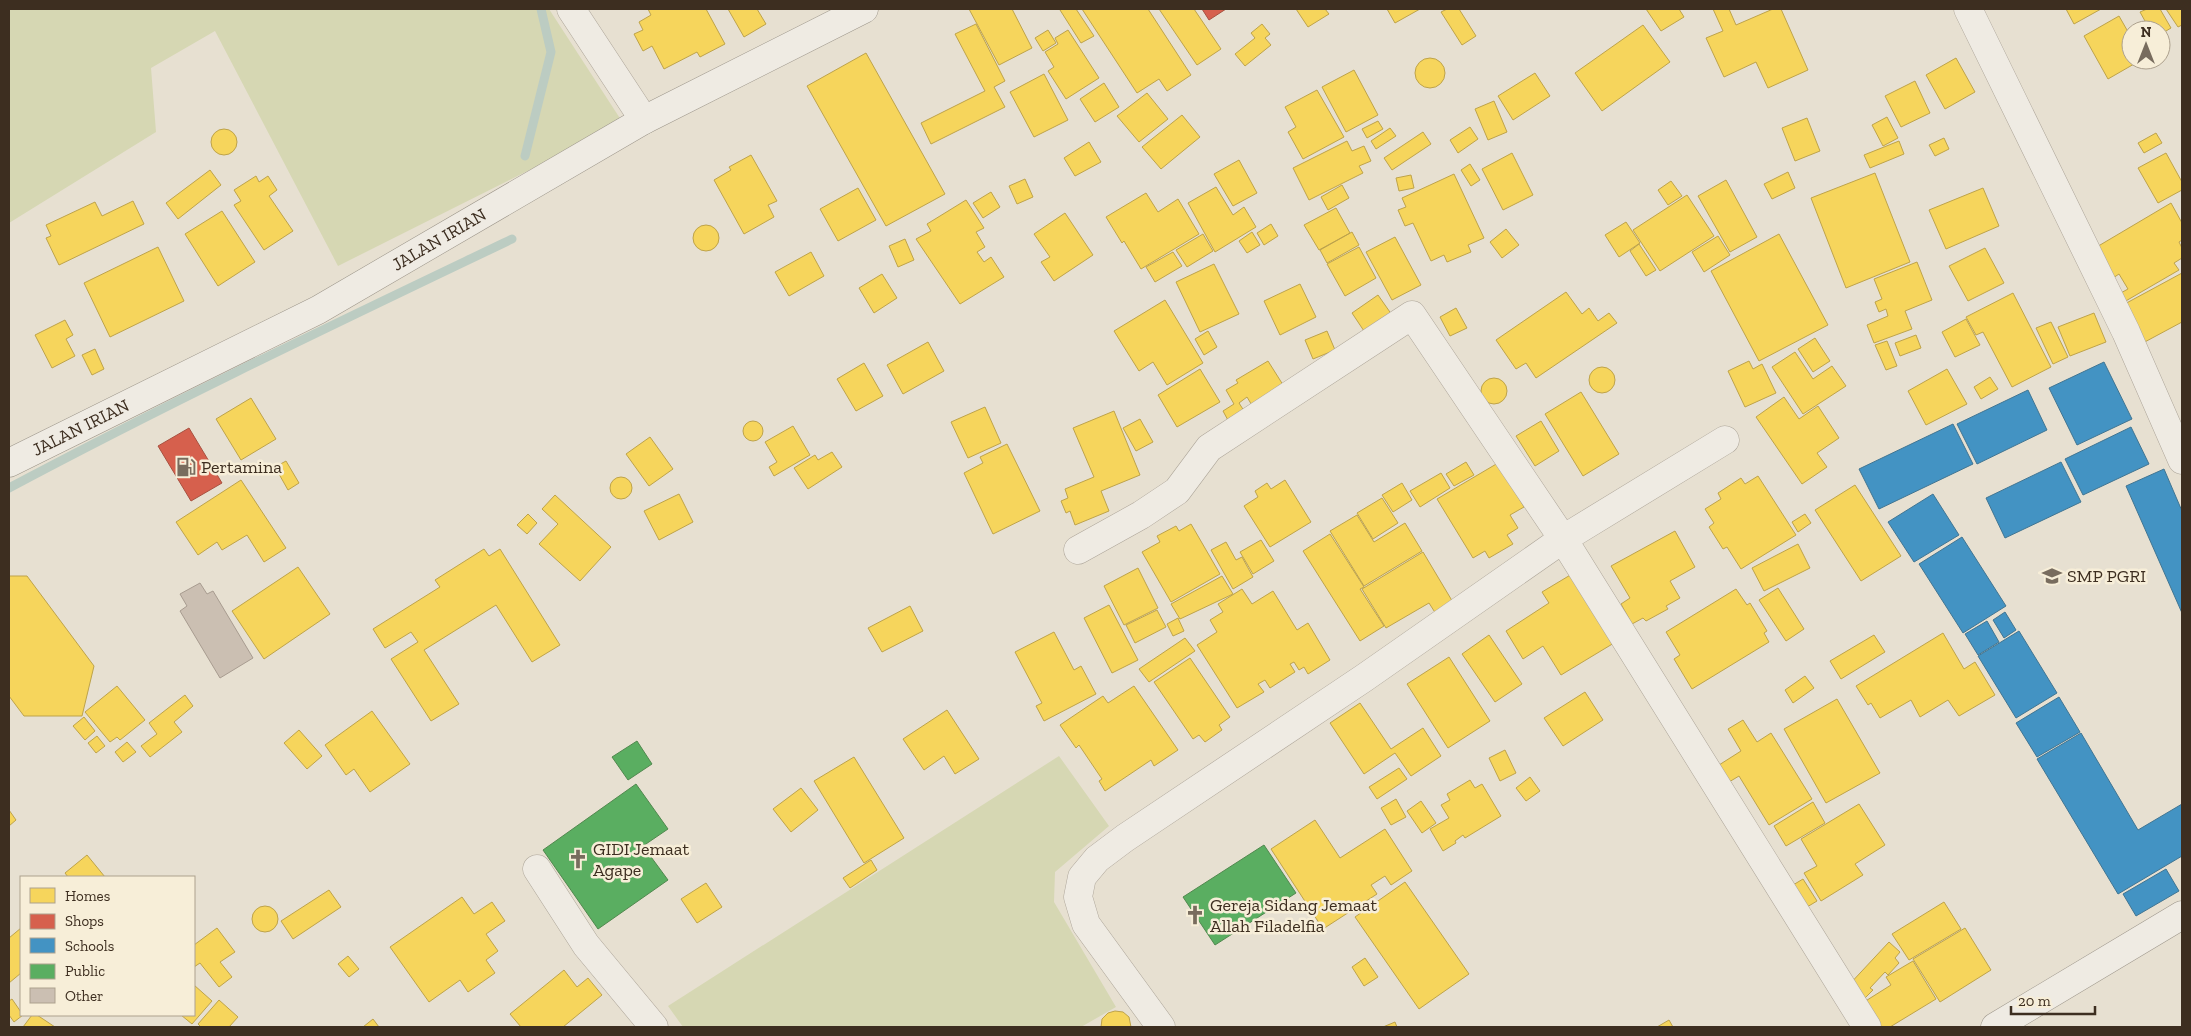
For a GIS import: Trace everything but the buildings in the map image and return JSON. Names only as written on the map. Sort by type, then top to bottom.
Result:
[{"type":"street","points":[[571,9],[644,120]]},
{"type":"street","name":"JALAN IRIAN","points":[[9,463],[318,310],[644,120],[864,9]]},
{"type":"street","points":[[1968,9],[2126,332],[2182,460]]},
{"type":"street","points":[[1078,550],[1141,515],[1177,491],[1209,448],[1412,315],[1563,539],[1867,1027]]},
{"type":"street","points":[[1161,1027],[1086,924],[1078,897],[1082,877],[1097,858],[1364,678],[1563,539],[1725,440]]},
{"type":"street","points":[[537,869],[586,945],[654,1027]]},
{"type":"street","points":[[1995,1027],[2182,915]]},
{"type":"green space","points":[[9,9],[549,9],[623,123],[338,266],[215,31],[151,68],[156,132],[9,223]]},
{"type":"green space","points":[[1059,756],[1109,826],[1055,872],[1054,902],[1116,1007],[1081,1027],[683,1027],[668,1006]]},
{"type":"waterway","points":[[525,156],[551,52],[541,9]]},
{"type":"waterway","points":[[9,488],[196,392],[512,239]]},
{"type":"place","name":"Pertamina","points":[[186,467]]},
{"type":"place","name":"SMP PGRI","points":[[2052,576]]},
{"type":"place","name":"GIDI Jemaat Agape","points":[[578,859]]},
{"type":"place","name":"Gereja Sidang Jemaat Allah Filadelfia","points":[[1195,915]]}]
